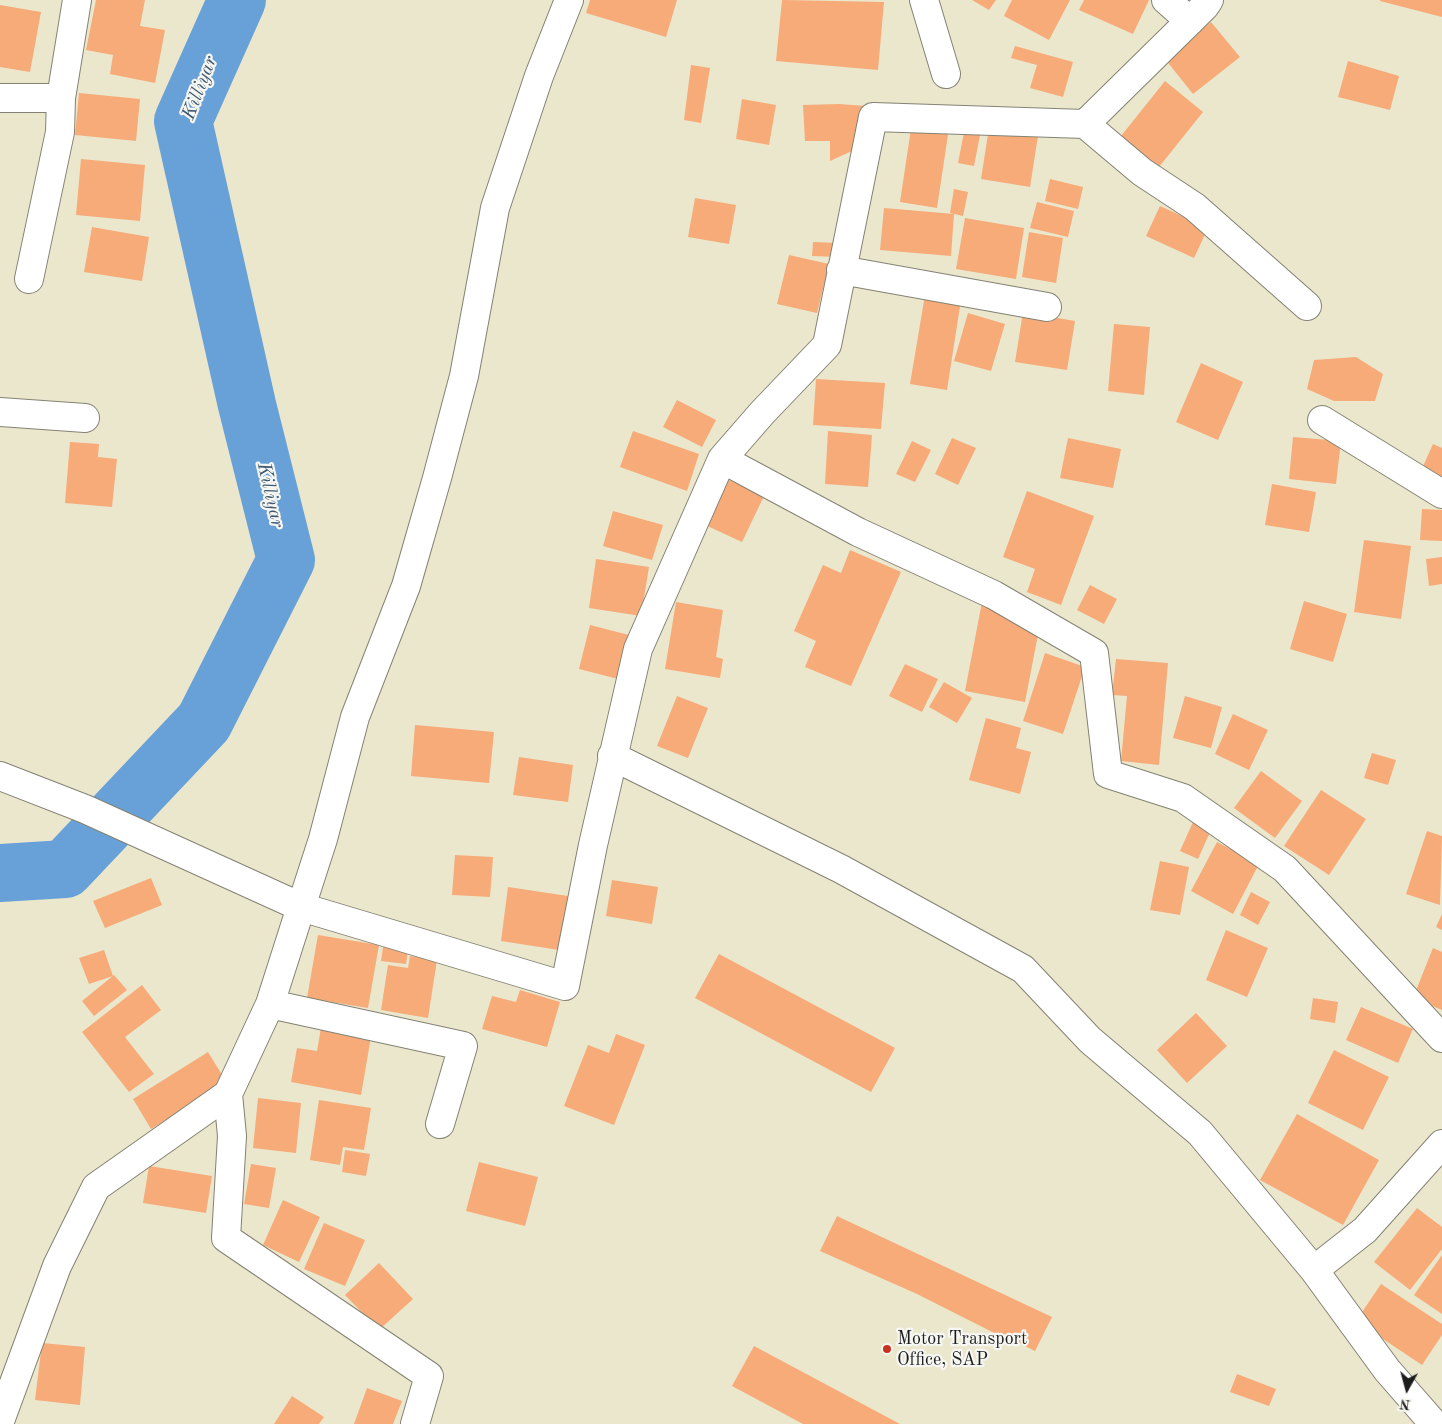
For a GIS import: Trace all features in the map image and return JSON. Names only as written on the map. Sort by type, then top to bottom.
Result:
[{"type":"street","points":[[29,279],[60,132],[61,98],[78,0]]},
{"type":"street","points":[[0,1421],[57,1266],[96,1188],[228,1094],[270,1004],[323,839],[355,717],[406,586],[442,459],[464,376],[495,208],[539,76],[569,0]]},
{"type":"street","points":[[924,0],[946,74]]},
{"type":"street","points":[[1166,0],[1190,21]]},
{"type":"street","points":[[1085,124],[1209,0]]},
{"type":"street","points":[[0,98],[61,98]]},
{"type":"street","points":[[0,776],[86,809],[301,907],[564,986],[612,756],[638,649],[722,459],[762,413],[827,345],[873,117],[1085,124],[1142,172],[1195,206],[1307,306]]},
{"type":"street","points":[[841,270],[1047,307]]},
{"type":"street","points":[[0,412],[85,418]]},
{"type":"street","points":[[1322,420],[1442,494]]},
{"type":"street","points":[[722,459],[858,532],[994,596],[1094,653],[1108,774],[1183,798],[1286,869],[1442,1038]]},
{"type":"street","points":[[612,756],[841,869],[1022,969],[1090,1040],[1200,1133],[1314,1270],[1387,1370],[1434,1424]]},
{"type":"street","points":[[270,1004],[463,1046],[440,1124]]},
{"type":"street","points":[[228,1094],[232,1136],[226,1238],[429,1376],[415,1424]]},
{"type":"street","points":[[1314,1270],[1365,1230],[1442,1144]]},
{"type":"building","points":[[96,0],[145,0],[140,26],[165,30],[155,83],[110,74],[113,55],[86,50]]},
{"type":"building","points":[[590,0],[677,0],[666,37],[586,13]]},
{"type":"building","points":[[782,0],[884,2],[878,70],[776,61]]},
{"type":"building","points":[[972,0],[996,0],[989,10]]},
{"type":"building","points":[[1012,0],[1070,0],[1049,40],[1004,16]]},
{"type":"building","points":[[1084,0],[1149,0],[1133,34],[1079,10]]},
{"type":"building","points":[[1442,0],[1442,17],[1380,1]]},
{"type":"building","points":[[0,5],[41,12],[30,72],[0,67]]},
{"type":"building","points":[[1211,22],[1240,57],[1193,94],[1165,59]]},
{"type":"building","points":[[1015,46],[1073,62],[1063,97],[1030,88],[1037,65],[1011,58]]},
{"type":"building","points":[[1348,61],[1399,76],[1390,110],[1338,97]]},
{"type":"building","points":[[691,65],[710,68],[701,123],[684,120]]},
{"type":"building","points":[[1165,81],[1203,112],[1159,167],[1121,136]]},
{"type":"building","points":[[79,93],[140,99],[136,141],[75,135]]},
{"type":"building","points":[[742,99],[776,105],[769,145],[736,139]]},
{"type":"building","points":[[839,104],[866,106],[852,151],[830,161],[830,141],[805,141],[803,105]]},
{"type":"building","points":[[912,122],[949,128],[937,208],[900,202]]},
{"type":"building","points":[[965,127],[981,130],[974,166],[958,163]]},
{"type":"building","points":[[989,128],[1038,136],[1030,187],[981,179]]},
{"type":"building","points":[[81,159],[145,165],[140,221],[76,215]]},
{"type":"building","points":[[1050,179],[1083,187],[1078,209],[1045,201]]},
{"type":"building","points":[[954,189],[968,192],[963,216],[950,213]]},
{"type":"building","points":[[695,198],[736,205],[729,244],[688,237]]},
{"type":"building","points":[[1037,202],[1074,211],[1068,237],[1030,228]]},
{"type":"building","points":[[1160,206],[1208,228],[1194,258],[1146,236]]},
{"type":"building","points":[[884,208],[954,214],[951,256],[880,250]]},
{"type":"building","points":[[965,218],[1024,228],[1016,279],[956,269]]},
{"type":"building","points":[[92,227],[149,237],[142,281],[84,272]]},
{"type":"building","points":[[1029,232],[1063,238],[1056,283],[1022,277]]},
{"type":"building","points":[[813,242],[838,243],[837,257],[812,256]]},
{"type":"building","points":[[789,255],[829,264],[817,313],[777,304]]},
{"type":"building","points":[[925,295],[961,300],[947,390],[910,384]]},
{"type":"building","points":[[1023,312],[1075,321],[1067,370],[1015,362]]},
{"type":"building","points":[[968,313],[1005,324],[991,371],[954,361]]},
{"type":"building","points":[[1114,324],[1150,327],[1144,395],[1108,391]]},
{"type":"building","points":[[1356,357],[1383,374],[1375,401],[1334,401],[1307,389],[1314,360]]},
{"type":"building","points":[[1201,363],[1243,382],[1218,440],[1176,422]]},
{"type":"building","points":[[816,379],[885,383],[881,429],[813,425]]},
{"type":"building","points":[[677,400],[716,420],[702,447],[663,427]]},
{"type":"building","points":[[633,431],[699,454],[687,491],[620,467]]},
{"type":"building","points":[[828,431],[872,435],[868,487],[825,484]]},
{"type":"building","points":[[1293,437],[1341,441],[1336,484],[1289,479]]},
{"type":"building","points":[[952,438],[976,448],[958,485],[935,474]]},
{"type":"building","points":[[1068,438],[1121,449],[1113,488],[1060,478]]},
{"type":"building","points":[[912,441],[931,450],[915,482],[896,474]]},
{"type":"building","points":[[70,442],[99,444],[98,457],[117,459],[112,507],[65,503]]},
{"type":"building","points":[[1433,444],[1442,448],[1442,482],[1420,473]]},
{"type":"building","points":[[724,478],[764,496],[742,542],[703,524]]},
{"type":"building","points":[[1272,484],[1316,492],[1309,532],[1265,525]]},
{"type":"building","points":[[1027,491],[1094,516],[1061,605],[1027,592],[1035,569],[1003,557]]},
{"type":"building","points":[[1422,509],[1442,510],[1442,541],[1420,540]]},
{"type":"building","points":[[613,511],[663,525],[652,560],[603,546]]},
{"type":"building","points":[[1364,540],[1411,546],[1401,619],[1354,612]]},
{"type":"building","points":[[850,550],[901,572],[851,686],[805,667],[816,641],[794,631],[823,565],[841,573]]},
{"type":"building","points":[[1442,557],[1442,584],[1429,586],[1426,559]]},
{"type":"building","points":[[596,559],[649,567],[641,616],[589,608]]},
{"type":"building","points":[[1090,585],[1117,599],[1104,624],[1077,610]]},
{"type":"building","points":[[1304,601],[1347,614],[1333,662],[1290,649]]},
{"type":"building","points":[[676,602],[723,610],[716,657],[723,659],[720,678],[665,669]]},
{"type":"building","points":[[982,602],[1042,614],[1025,702],[965,691]]},
{"type":"building","points":[[590,625],[629,635],[618,679],[579,669]]},
{"type":"building","points":[[1045,653],[1085,667],[1063,734],[1023,721]]},
{"type":"building","points":[[1116,659],[1168,663],[1159,765],[1121,761],[1127,696],[1112,695]]},
{"type":"building","points":[[905,664],[938,679],[922,712],[889,696]]},
{"type":"building","points":[[944,682],[972,698],[957,723],[929,707]]},
{"type":"building","points":[[677,696],[708,708],[688,758],[657,746]]},
{"type":"building","points":[[1185,696],[1222,707],[1211,748],[1173,738]]},
{"type":"building","points":[[1233,714],[1268,730],[1249,770],[1215,754]]},
{"type":"building","points":[[986,718],[1021,728],[1016,748],[1031,752],[1020,794],[969,780]]},
{"type":"building","points":[[415,725],[494,732],[489,783],[411,776]]},
{"type":"building","points":[[1372,753],[1396,760],[1388,785],[1364,778]]},
{"type":"building","points":[[519,757],[573,765],[568,802],[513,795]]},
{"type":"building","points":[[1261,771],[1302,801],[1275,838],[1234,808]]},
{"type":"building","points":[[1321,790],[1366,819],[1329,875],[1284,846]]},
{"type":"building","points":[[1193,822],[1211,830],[1198,859],[1180,851]]},
{"type":"building","points":[[1427,831],[1442,836],[1440,905],[1406,894]]},
{"type":"building","points":[[1217,842],[1259,864],[1233,914],[1191,891]]},
{"type":"building","points":[[455,855],[493,857],[490,897],[452,895]]},
{"type":"building","points":[[1160,861],[1189,867],[1180,915],[1150,910]]},
{"type":"building","points":[[151,878],[162,905],[105,928],[93,901]]},
{"type":"building","points":[[612,880],[658,887],[652,924],[606,916]]},
{"type":"building","points":[[508,887],[568,896],[559,950],[501,941]]},
{"type":"building","points":[[1251,892],[1270,902],[1258,925],[1240,915]]},
{"type":"building","points":[[1442,914],[1442,930],[1436,927]]},
{"type":"building","points":[[1226,930],[1268,948],[1247,997],[1206,980]]},
{"type":"building","points":[[318,935],[379,945],[368,1008],[307,998]]},
{"type":"building","points":[[384,941],[409,945],[406,964],[381,961]]},
{"type":"building","points":[[1433,948],[1442,952],[1442,1010],[1413,998]]},
{"type":"building","points":[[104,950],[113,976],[89,984],[79,958]]},
{"type":"building","points":[[719,954],[895,1048],[871,1092],[695,998]]},
{"type":"building","points":[[410,956],[437,960],[428,1018],[381,1010],[388,965],[408,968]]},
{"type":"building","points":[[114,975],[127,990],[94,1016],[82,1001]]},
{"type":"building","points":[[142,985],[161,1010],[125,1037],[154,1074],[129,1092],[82,1032]]},
{"type":"building","points":[[520,990],[560,1002],[547,1047],[482,1029],[492,996],[516,1002]]},
{"type":"building","points":[[1313,998],[1338,1002],[1335,1023],[1310,1019]]},
{"type":"building","points":[[1361,1007],[1413,1029],[1398,1063],[1346,1040]]},
{"type":"building","points":[[1196,1013],[1227,1046],[1187,1083],[1157,1050]]},
{"type":"building","points":[[322,1022],[372,1031],[361,1095],[291,1082],[297,1048],[317,1051]]},
{"type":"building","points":[[616,1034],[645,1045],[614,1125],[564,1106],[588,1045],[609,1053]]},
{"type":"building","points":[[1334,1050],[1389,1077],[1363,1130],[1308,1103]]},
{"type":"building","points":[[208,1052],[227,1083],[151,1129],[133,1099]]},
{"type":"building","points":[[258,1098],[301,1103],[296,1153],[253,1148]]},
{"type":"building","points":[[319,1100],[371,1108],[364,1150],[343,1147],[340,1165],[310,1160]]},
{"type":"building","points":[[1297,1114],[1379,1160],[1343,1225],[1260,1180]]},
{"type":"building","points":[[345,1150],[370,1154],[366,1176],[342,1172]]},
{"type":"building","points":[[479,1162],[538,1177],[525,1226],[466,1211]]},
{"type":"building","points":[[251,1164],[276,1168],[269,1208],[244,1204]]},
{"type":"building","points":[[149,1166],[212,1176],[206,1213],[143,1203]]},
{"type":"building","points":[[283,1200],[320,1217],[299,1262],[263,1245]]},
{"type":"building","points":[[1417,1208],[1442,1227],[1442,1249],[1410,1290],[1374,1262]]},
{"type":"building","points":[[837,1216],[1052,1317],[1035,1351],[1015,1341],[1014,1343],[917,1294],[820,1251]]},
{"type":"building","points":[[324,1223],[365,1240],[345,1286],[304,1269]]},
{"type":"building","points":[[1442,1255],[1442,1314],[1414,1295]]},
{"type":"building","points":[[379,1263],[413,1299],[379,1330],[345,1295]]},
{"type":"building","points":[[1381,1284],[1442,1324],[1442,1335],[1422,1365],[1356,1321]]},
{"type":"building","points":[[42,1343],[85,1347],[80,1405],[35,1400]]},
{"type":"building","points":[[754,1346],[900,1424],[803,1424],[732,1386]]},
{"type":"building","points":[[1237,1374],[1276,1389],[1269,1406],[1230,1392]]},
{"type":"building","points":[[367,1388],[402,1401],[393,1424],[354,1424]]},
{"type":"building","points":[[292,1396],[324,1417],[319,1424],[274,1424]]},
{"type":"waterway","name":"Killiyar","points":[[0,873],[65,869],[204,722],[286,560],[247,405],[183,121],[237,0]]},
{"type":"place","name":"Motor Transport Office, SAP","points":[[887,1349]]}]
